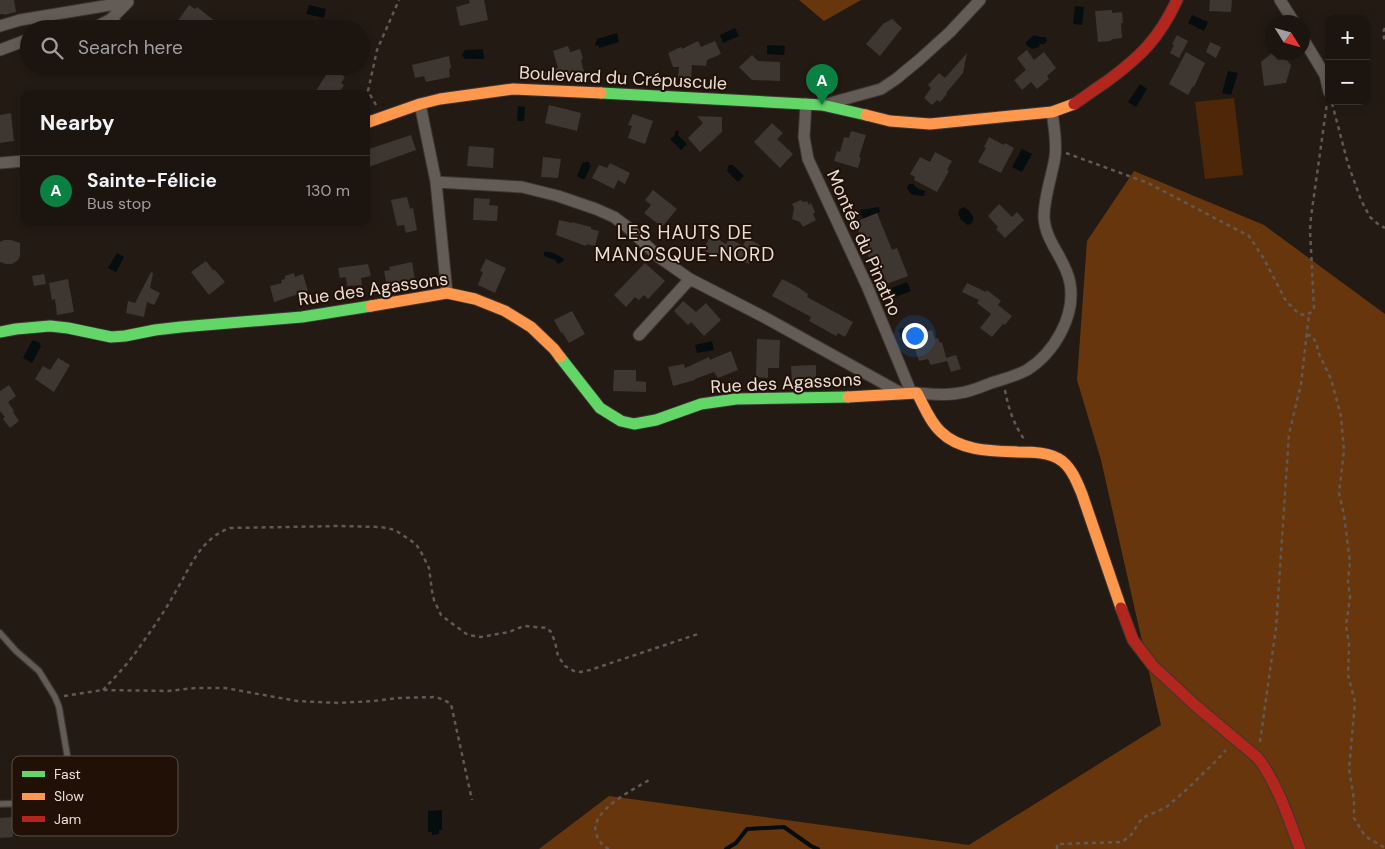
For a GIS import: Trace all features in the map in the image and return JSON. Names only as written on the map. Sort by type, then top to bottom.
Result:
[{"type":"street","points":[[822,105],[871,92],[896,79],[950,32],[980,0]]},
{"type":"street","name":"Boulevard du Crépuscule","points":[[370,122],[420,104],[493,92],[526,89],[822,105],[890,121],[930,124],[1052,112],[1084,98],[1136,59],[1159,34],[1177,0]]},
{"type":"street","points":[[1280,0],[1290,15]]},
{"type":"street","points":[[111,19],[129,1]]},
{"type":"street","points":[[0,26],[20,20],[129,1]]},
{"type":"street","points":[[0,50],[20,42]]},
{"type":"street","points":[[1310,50],[1325,75]]},
{"type":"street","points":[[420,104],[436,182],[447,293]]},
{"type":"street","name":"Montée du Pinatho","points":[[806,104],[804,136],[808,159],[867,286],[909,393]]},
{"type":"street","points":[[909,393],[959,394],[1004,379],[1025,370],[1044,356],[1058,338],[1072,299],[1068,272],[1050,240],[1044,217],[1055,149],[1052,112]]},
{"type":"street","points":[[0,164],[20,162]]},
{"type":"street","points":[[436,182],[522,187],[558,196],[596,209],[614,217],[660,258],[690,279],[909,393],[937,427],[950,439],[974,447],[1034,452],[1058,458],[1068,467],[1080,491],[1133,640],[1139,650],[1165,678],[1258,758],[1270,775],[1300,849]]},
{"type":"street","points":[[639,335],[690,279]]},
{"type":"street","name":"Rue des Agassons","points":[[0,332],[50,326],[111,336],[125,336],[181,327],[302,317],[447,293],[475,299],[491,305],[531,327],[554,349],[600,408],[621,421],[634,424],[656,420],[701,404],[736,398],[854,397],[909,393]]},
{"type":"lane","points":[[0,633],[39,672],[55,697],[59,707],[67,756]]},
{"type":"path","points":[[368,90],[377,50],[399,0]]},
{"type":"path","points":[[1385,28],[1383,32],[1385,43]]},
{"type":"path","points":[[370,96],[377,108]]},
{"type":"path","points":[[1258,758],[1276,628],[1289,434],[1301,384],[1310,314],[1314,308],[1310,230],[1327,105]]},
{"type":"path","points":[[1333,105],[1348,164],[1361,200],[1370,217],[1385,228]]},
{"type":"path","points":[[1055,149],[1148,183],[1249,236],[1264,259],[1286,301],[1299,314],[1310,314]]},
{"type":"path","points":[[1307,336],[1311,335],[1316,342],[1332,379],[1341,416],[1344,450],[1339,493],[1350,562],[1348,581],[1350,597],[1346,625],[1349,645],[1348,675],[1355,702],[1349,769],[1354,799],[1354,818],[1365,836],[1385,848]]},
{"type":"path","points":[[1004,379],[1010,410],[1020,432],[1034,452]]},
{"type":"path","points":[[103,690],[137,650],[176,592],[201,549],[219,532],[230,528],[339,526],[381,527],[395,530],[416,544],[422,554],[429,568],[434,600],[441,616],[468,635],[481,637],[509,632],[524,626],[547,628],[555,642],[558,656],[565,666],[574,671],[590,670],[698,634]]},
{"type":"path","points":[[55,697],[103,690],[168,691],[195,688],[225,688],[298,701],[339,703],[436,697],[451,704],[472,800]]},
{"type":"path","points":[[1057,849],[1057,844],[1122,842],[1131,835],[1142,818],[1165,808],[1178,797],[1217,760],[1234,739]]},
{"type":"path","points":[[609,849],[601,844],[597,836],[596,822],[610,805],[649,780]]},
{"type":"shaded area","points":[[799,0],[861,0],[824,21]]},
{"type":"shaded area","points":[[309,5],[326,9],[324,18],[306,14]]},
{"type":"shaded area","points":[[1075,6],[1084,7],[1082,25],[1073,24]]},
{"type":"shaded area","points":[[1192,15],[1208,22],[1204,31],[1188,23]]},
{"type":"shaded area","points":[[735,28],[739,36],[723,43],[720,35]]},
{"type":"shaded area","points":[[617,33],[619,42],[599,48],[599,46],[595,45],[597,39]]},
{"type":"shaded area","points":[[1034,35],[1046,37],[1047,41],[1044,44],[1040,44],[1039,47],[1032,49],[1026,45],[1026,42]]},
{"type":"shaded area","points":[[767,45],[785,46],[784,55],[767,54]]},
{"type":"shaded area","points":[[483,49],[484,59],[465,59],[462,55],[465,50]]},
{"type":"shaded area","points":[[1228,71],[1238,73],[1231,95],[1222,93]]},
{"type":"shaded area","points":[[1140,84],[1147,89],[1136,107],[1128,102]]},
{"type":"shaded area","points":[[1234,98],[1243,175],[1205,179],[1195,102]]},
{"type":"shaded area","points":[[518,106],[525,107],[524,121],[517,121]]},
{"type":"shaded area","points":[[675,131],[679,131],[678,135],[687,144],[681,150],[670,139],[675,135]]},
{"type":"shaded area","points":[[1022,149],[1032,154],[1022,172],[1012,167]]},
{"type":"shaded area","points":[[586,161],[591,166],[584,180],[577,176],[583,162],[585,163]]},
{"type":"shaded area","points":[[729,165],[733,165],[744,176],[738,182],[727,171]]},
{"type":"shaded area","points":[[1134,171],[1264,225],[1385,314],[1385,849],[539,849],[609,796],[969,845],[1161,725],[1101,460],[1077,380],[1087,241]]},
{"type":"shaded area","points":[[909,184],[913,184],[925,191],[924,196],[912,194],[907,187]]},
{"type":"shaded area","points":[[879,207],[880,212],[863,219],[860,210]]},
{"type":"shaded area","points":[[964,207],[973,218],[972,223],[968,225],[961,220],[958,213]]},
{"type":"shaded area","points":[[544,252],[552,253],[564,259],[558,264],[555,260],[544,256]]},
{"type":"shaded area","points":[[117,253],[124,257],[116,272],[108,268]]},
{"type":"shaded area","points":[[907,282],[911,291],[893,298],[889,289]]},
{"type":"shaded area","points":[[907,328],[910,332],[908,343],[904,343],[898,330]]},
{"type":"shaded area","points":[[34,340],[40,343],[41,346],[32,363],[23,358]]},
{"type":"shaded area","points":[[712,341],[714,350],[697,353],[695,345]]},
{"type":"shaded area","points":[[442,810],[442,830],[439,830],[439,834],[432,835],[432,832],[428,832],[428,811]]},
{"type":"building","points":[[0,0],[14,0],[16,12],[0,14]]},
{"type":"building","points":[[469,0],[484,0],[488,20],[460,26],[456,7],[470,3]]},
{"type":"building","points":[[1210,0],[1232,0],[1231,12],[1209,11]]},
{"type":"building","points":[[189,5],[195,9],[197,7],[214,20],[178,20]]},
{"type":"building","points":[[1112,10],[1112,13],[1122,12],[1122,38],[1098,42],[1095,11]]},
{"type":"building","points":[[892,19],[902,28],[880,56],[866,44],[883,24]]},
{"type":"building","points":[[1177,35],[1188,41],[1179,58],[1170,53]]},
{"type":"building","points":[[698,41],[701,47],[715,41],[721,54],[707,60],[706,66],[692,65],[691,79],[678,78],[679,67],[673,67],[668,53]]},
{"type":"building","points":[[1210,42],[1221,47],[1216,58],[1206,52]]},
{"type":"building","points":[[568,46],[570,52],[580,49],[584,72],[561,79],[562,82],[545,81],[543,73],[558,68],[553,51]]},
{"type":"building","points":[[1027,50],[1034,60],[1044,52],[1056,68],[1047,76],[1049,79],[1037,89],[1031,82],[1022,90],[1014,80],[1026,70],[1017,58]]},
{"type":"building","points":[[1186,52],[1205,63],[1194,87],[1188,95],[1169,84]]},
{"type":"building","points":[[967,53],[963,73],[940,102],[937,100],[932,105],[924,98],[931,88],[928,85],[939,73],[945,78]]},
{"type":"building","points":[[752,55],[758,61],[780,62],[780,81],[752,80],[739,67]]},
{"type":"building","points":[[449,56],[450,77],[426,82],[424,76],[415,78],[412,65]]},
{"type":"building","points":[[1265,59],[1287,60],[1291,65],[1286,83],[1264,86],[1261,62]]},
{"type":"building","points":[[326,75],[342,75],[345,77],[341,83],[344,85],[341,90],[317,90]]},
{"type":"building","points":[[549,105],[581,113],[577,131],[545,123]]},
{"type":"building","points":[[11,113],[14,141],[0,143],[0,115]]},
{"type":"building","points":[[633,114],[653,121],[645,144],[628,138],[632,126],[628,125]]},
{"type":"building","points":[[697,116],[722,117],[722,132],[700,152],[688,138],[703,123]]},
{"type":"building","points":[[772,123],[783,133],[777,139],[793,154],[780,168],[754,142]]},
{"type":"building","points":[[851,131],[866,135],[859,157],[861,158],[858,168],[834,161],[837,151],[840,152],[844,137],[849,138]]},
{"type":"building","points":[[411,135],[416,150],[370,167],[370,149]]},
{"type":"building","points":[[989,137],[1014,148],[1001,173],[978,162],[986,148],[984,147]]},
{"type":"building","points":[[469,146],[494,148],[493,168],[467,166]]},
{"type":"building","points":[[935,152],[952,161],[947,170],[949,171],[937,192],[914,180],[915,177],[910,174],[920,157],[930,162]]},
{"type":"building","points":[[543,157],[561,159],[558,178],[541,177]]},
{"type":"building","points":[[610,163],[630,173],[625,184],[618,180],[614,189],[592,178],[599,165],[607,168]]},
{"type":"building","points":[[653,190],[677,209],[662,227],[644,213],[651,205],[645,200]]},
{"type":"building","points":[[407,197],[410,209],[413,208],[417,230],[406,233],[404,225],[397,226],[391,200]]},
{"type":"building","points":[[474,198],[490,199],[489,205],[498,206],[497,221],[473,220]]},
{"type":"building","points":[[801,200],[803,202],[807,201],[809,205],[811,203],[816,220],[803,227],[800,222],[792,219],[794,208],[792,204]]},
{"type":"building","points":[[999,204],[1012,217],[1017,212],[1024,220],[1005,238],[996,229],[998,227],[988,216]]},
{"type":"building","points":[[877,213],[892,250],[897,248],[908,276],[887,284],[876,256],[869,258],[855,222]]},
{"type":"building","points":[[559,220],[591,227],[591,229],[599,231],[595,246],[587,244],[586,246],[556,235]]},
{"type":"building","points":[[711,235],[726,244],[729,238],[743,246],[747,238],[760,245],[749,264],[737,258],[735,261],[721,254],[719,258],[703,250]]},
{"type":"building","points":[[4,240],[20,243],[20,256],[12,264],[0,262],[0,242]]},
{"type":"building","points":[[486,259],[506,268],[495,293],[478,285],[483,272],[480,271]]},
{"type":"building","points":[[206,261],[225,282],[209,295],[191,272]]},
{"type":"building","points":[[412,262],[415,280],[387,286],[384,271],[390,270],[389,267]]},
{"type":"building","points":[[645,263],[665,281],[648,299],[644,295],[639,300],[635,297],[626,307],[614,295]]},
{"type":"building","points":[[368,264],[371,276],[361,278],[362,285],[347,286],[346,277],[340,278],[338,268]]},
{"type":"building","points":[[151,272],[153,273],[150,288],[160,293],[154,305],[147,302],[144,317],[126,313],[128,301],[135,303]]},
{"type":"building","points":[[294,273],[295,277],[303,274],[308,291],[274,302],[270,286],[282,283],[281,280],[285,279],[285,276]]},
{"type":"building","points":[[44,274],[46,284],[34,286],[32,276]]},
{"type":"building","points":[[68,279],[74,312],[57,315],[55,299],[52,300],[49,283]]},
{"type":"building","points":[[782,279],[808,294],[807,297],[853,322],[845,337],[838,333],[836,336],[809,321],[811,317],[772,296]]},
{"type":"building","points":[[967,283],[986,292],[987,290],[1001,301],[998,305],[1012,316],[992,337],[980,328],[991,314],[977,303],[979,300],[962,292]]},
{"type":"building","points":[[683,301],[696,312],[706,303],[721,320],[704,336],[691,322],[688,325],[674,311]]},
{"type":"building","points":[[572,311],[585,334],[569,343],[554,320]]},
{"type":"building","points":[[932,330],[935,339],[938,338],[940,343],[942,342],[947,361],[931,365],[928,359],[919,361],[914,346],[920,344],[917,335]]},
{"type":"building","points":[[757,339],[780,340],[779,368],[768,368],[768,378],[756,377]]},
{"type":"building","points":[[731,351],[738,370],[718,378],[714,372],[673,386],[668,367],[684,364],[685,368],[709,357],[710,360]]},
{"type":"building","points":[[956,355],[961,369],[951,372],[946,358]]},
{"type":"building","points":[[58,358],[70,365],[54,392],[35,379],[43,366],[50,370]]},
{"type":"building","points":[[816,365],[816,381],[792,384],[791,366]]},
{"type":"building","points":[[614,370],[636,370],[636,381],[646,382],[646,392],[613,391]]},
{"type":"building","points":[[9,385],[16,396],[8,402],[19,421],[10,428],[0,411],[0,391]]},
{"type":"building","points":[[12,817],[13,837],[0,838],[0,818]]},
{"type":"waterway","points":[[726,849],[736,843],[747,829],[784,827],[818,849]]},
{"type":"traffic: fast","points":[[601,93],[822,105],[866,115]]},
{"type":"traffic: fast","points":[[0,332],[50,326],[111,337],[181,327],[302,317],[371,306]]},
{"type":"traffic: fast","points":[[560,357],[600,408],[621,421],[634,424],[656,420],[701,404],[736,399],[848,397]]},
{"type":"traffic: slow","points":[[370,122],[440,99],[513,89],[601,93]]},
{"type":"traffic: slow","points":[[866,115],[890,121],[930,124],[1052,112],[1074,104]]},
{"type":"traffic: slow","points":[[371,306],[447,293],[475,299],[505,311],[531,327],[560,357]]},
{"type":"traffic: slow","points":[[848,397],[917,393],[937,428],[957,443],[977,449],[1041,453],[1057,458],[1066,464],[1082,494],[1121,608]]},
{"type":"traffic: jam","points":[[1074,104],[1129,64],[1148,46],[1163,26],[1177,0]]},
{"type":"traffic: jam","points":[[1121,608],[1133,640],[1153,666],[1196,706],[1258,758],[1277,790],[1300,849]]},
{"type":"place","name":"Sainte-Félicie","points":[[822,105]]},
{"type":"district","name":"LES HAUTS DE MANOSQUE-NORD","points":[[685,243]]}]
